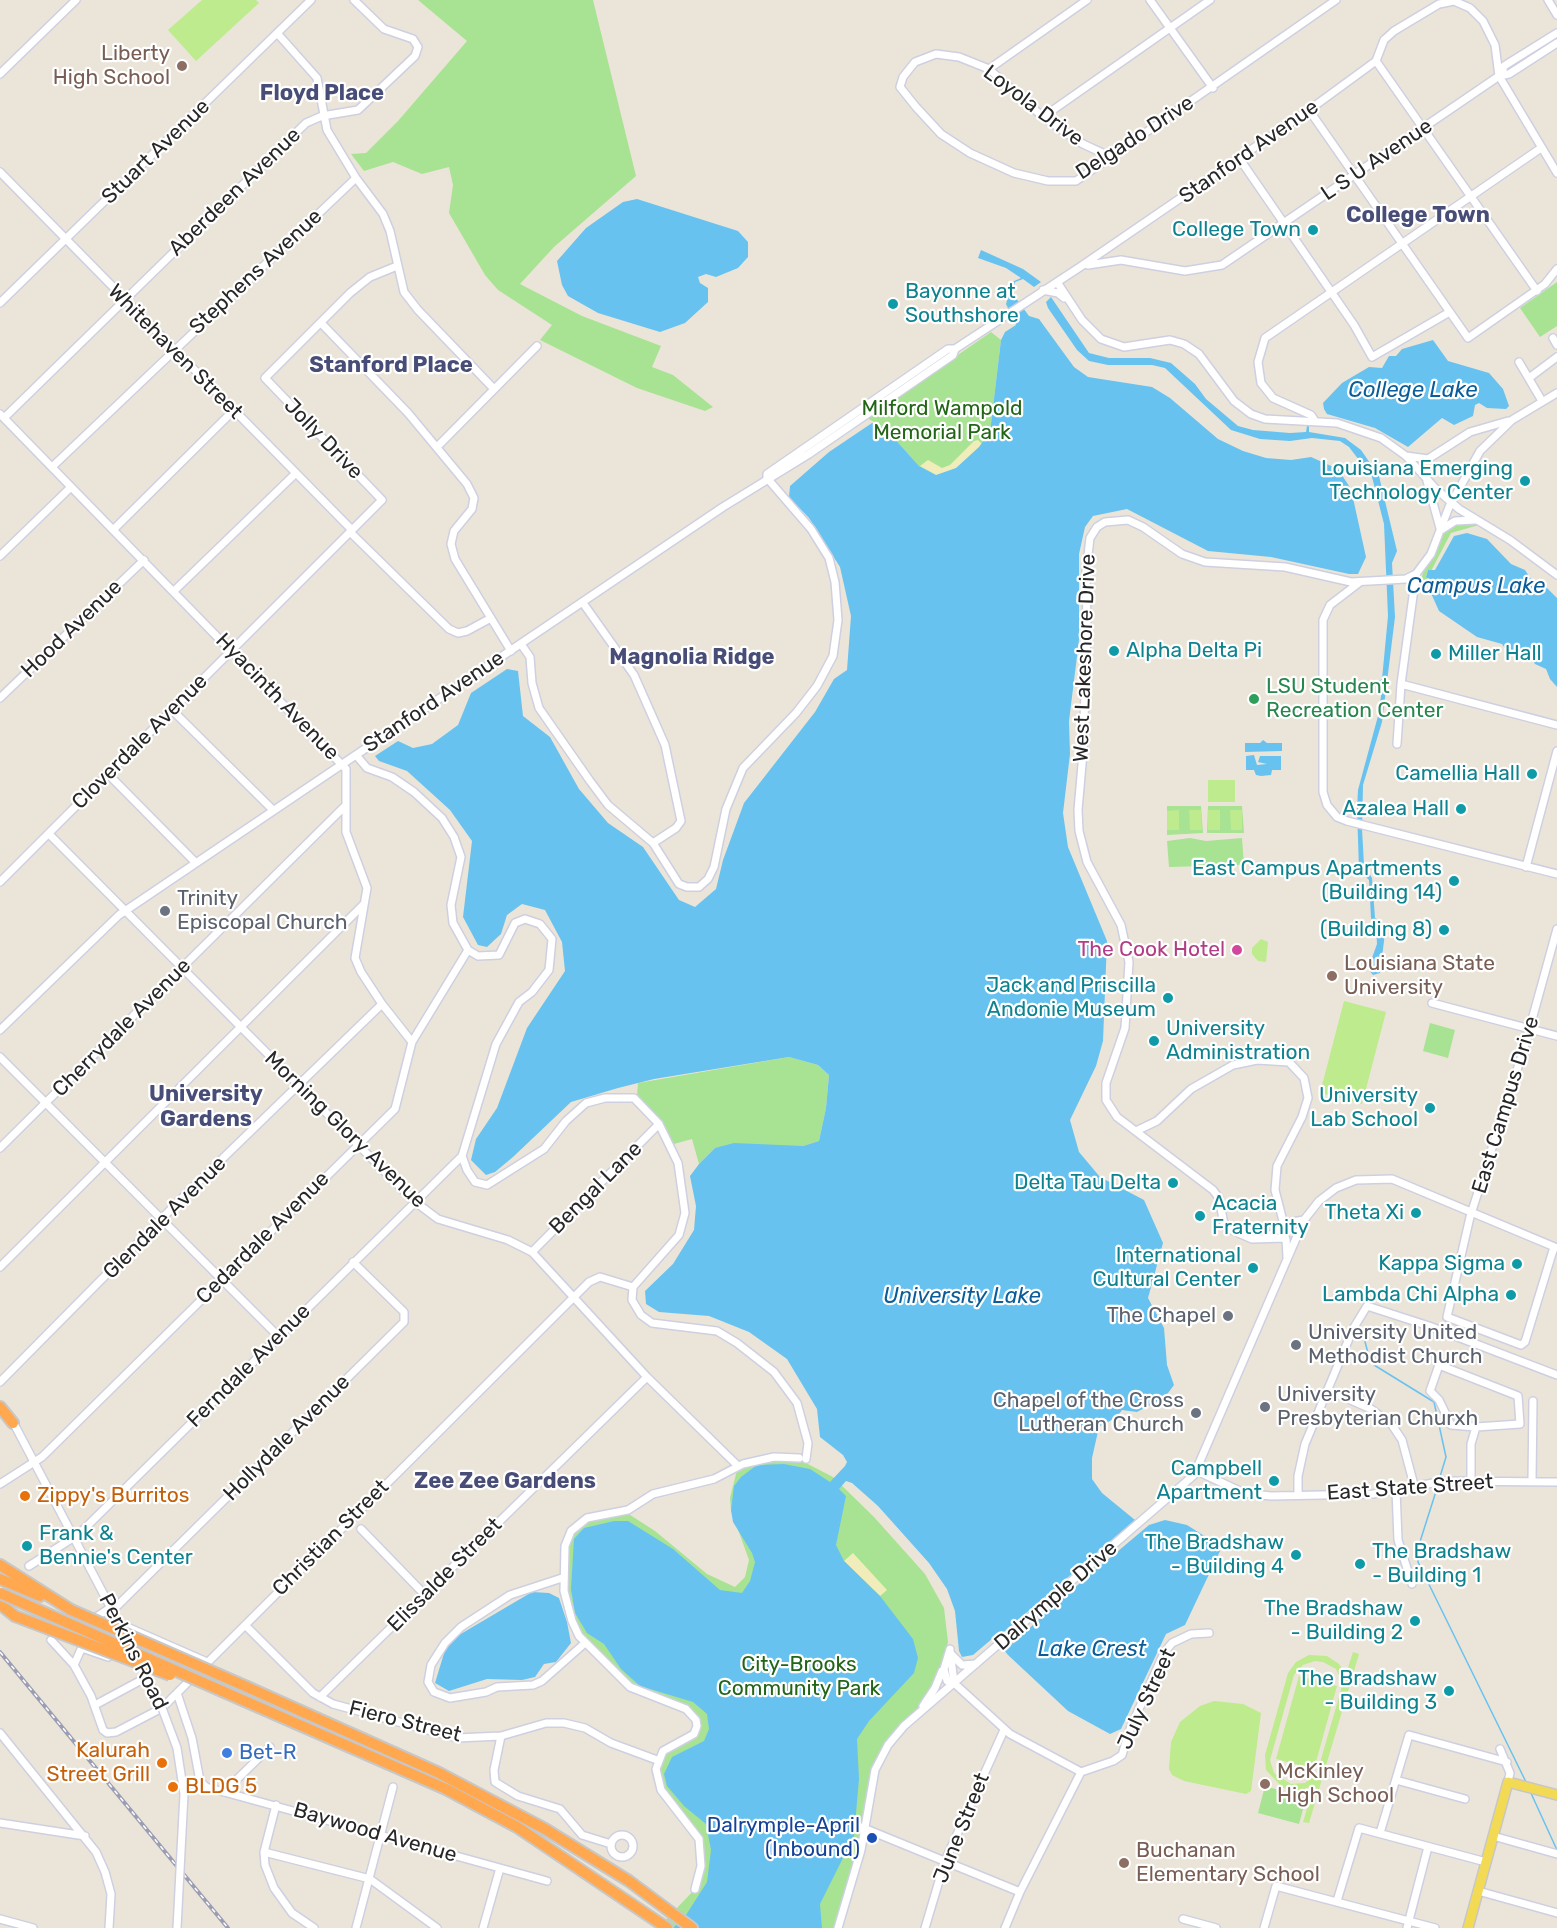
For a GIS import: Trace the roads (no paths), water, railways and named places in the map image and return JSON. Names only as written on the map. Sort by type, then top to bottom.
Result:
[{"type":"highway","points":[[0,1407],[13,1423]]},
{"type":"highway","points":[[0,1565],[70,1610]]},
{"type":"highway","points":[[0,1579],[440,1773],[545,1829],[658,1902],[692,1928]]},
{"type":"highway","points":[[0,1593],[446,1789],[517,1827],[667,1928]]},
{"type":"highway","points":[[0,1604],[15,1616],[172,1676],[222,1691]]},
{"type":"main road","points":[[1468,1928],[1493,1836],[1512,1783],[1557,1795]]},
{"type":"street","points":[[0,74],[76,0]]},
{"type":"street","name":"Stuart Avenue","points":[[1,300],[311,0]]},
{"type":"street","name":"Aberdeen Avenue","points":[[2,416],[306,123],[322,116],[358,110],[416,56],[418,47],[413,39],[384,29],[354,0]]},
{"type":"street","points":[[989,69],[1088,0]]},
{"type":"street","points":[[1150,0],[1213,88]]},
{"type":"street","points":[[1043,117],[1210,0]]},
{"type":"street","name":"Delgado Drive","points":[[900,87],[941,134],[970,153],[1014,173],[1048,181],[1076,181],[1109,156],[1213,88],[1336,0]]},
{"type":"street","points":[[1548,0],[1557,15]]},
{"type":"street","name":"Stanford Avenue","points":[[0,1030],[91,940],[124,911],[767,478],[767,474],[948,349],[955,349],[1080,267],[1309,111],[1376,61],[1384,40],[1394,31],[1439,4],[1454,1],[1470,8],[1483,21],[1495,45],[1500,75]]},
{"type":"street","points":[[277,33],[317,78],[322,95],[322,116],[327,130],[356,178],[384,214],[404,292],[418,310],[494,388]]},
{"type":"street","name":"L S U Avenue","points":[[1500,75],[1504,66],[1557,33]]},
{"type":"street","name":"L S U Avenue","points":[[1080,267],[1117,260],[1177,271],[1207,270],[1231,261],[1500,75],[1509,74],[1557,43]]},
{"type":"street","name":"Loyola Drive","points":[[900,87],[903,77],[915,62],[936,54],[958,57],[989,69],[1043,117],[1083,144],[1109,156]]},
{"type":"street","points":[[1376,61],[1537,291]]},
{"type":"street","points":[[1500,75],[1557,173]]},
{"type":"street","points":[[1309,111],[1356,176],[1448,313],[1468,338],[1537,291],[1550,280],[1557,269]]},
{"type":"street","points":[[1315,421],[1311,415],[1273,398],[1259,378],[1258,362],[1262,345],[1270,333],[1541,148]]},
{"type":"street","points":[[1239,158],[1354,325],[1372,357],[1448,313]]},
{"type":"street","name":"Whitehaven Street","points":[[0,172],[449,628],[458,633],[467,631],[490,618]]},
{"type":"street","name":"Stephens Avenue","points":[[52,467],[356,178]]},
{"type":"street","points":[[1114,244],[1117,260]]},
{"type":"street","points":[[397,266],[370,277],[350,293],[322,324],[408,413],[467,484],[474,498],[472,508],[454,531],[450,544],[455,558],[511,651]]},
{"type":"street","points":[[1057,282],[1094,334],[1110,344],[1130,346],[1170,340],[1184,344],[1199,354],[1234,401],[1251,414],[1272,419],[1315,421],[1366,431],[1391,445],[1406,456],[1451,502],[1518,545],[1557,575]]},
{"type":"street","points":[[1043,290],[1058,292],[1073,306]]},
{"type":"street","name":"Jolly Drive","points":[[322,324],[265,378],[382,500]]},
{"type":"street","points":[[437,447],[537,346]]},
{"type":"street","points":[[1529,378],[1557,357]]},
{"type":"street","points":[[1519,362],[1542,401]]},
{"type":"street","points":[[1397,744],[1401,684],[1416,574],[1434,550],[1451,502],[1480,451],[1518,417],[1557,393]]},
{"type":"street","points":[[113,530],[233,411]]},
{"type":"street","name":"Hyacinth Avenue","points":[[2,416],[346,769],[346,832],[367,888],[355,958],[361,972],[382,1004],[412,1042]]},
{"type":"street","points":[[1406,456],[1428,459],[1470,432],[1518,417]]},
{"type":"street","points":[[174,591],[296,474]]},
{"type":"street","points":[[521,644],[530,657],[532,683],[539,708],[608,804],[653,843],[679,884],[699,887],[708,879],[714,867],[726,809],[743,768],[796,713],[816,686],[833,656],[838,620],[835,582],[829,558],[811,529],[767,478]]},
{"type":"street","points":[[1426,479],[1435,505],[1440,532]]},
{"type":"street","points":[[0,556],[71,487]]},
{"type":"street","name":"Cloverdale Avenue","points":[[0,882],[50,835],[107,773],[382,500]]},
{"type":"street","name":"West Lakeshore Drive","points":[[1298,1235],[1259,1239],[1227,1228],[1224,1224],[1219,1198],[1213,1190],[1111,1110],[1105,1092],[1126,1018],[1130,962],[1121,925],[1087,862],[1078,820],[1087,629],[1086,572],[1090,538],[1097,527],[1106,522],[1128,520],[1143,527],[1182,554],[1204,562],[1276,566],[1341,581],[1401,580],[1416,574]]},
{"type":"street","points":[[1440,532],[1455,521],[1476,520]]},
{"type":"street","name":"Hood Avenue","points":[[0,698],[144,560]]},
{"type":"street","points":[[1360,582],[1330,604],[1323,620],[1323,792],[1331,811],[1336,817],[1347,821],[1557,874]]},
{"type":"street","points":[[583,603],[634,675],[664,745],[681,821],[676,828],[653,843]]},
{"type":"street","points":[[1401,684],[1557,725]]},
{"type":"street","points":[[171,709],[273,810]]},
{"type":"street","points":[[1526,867],[1557,751]]},
{"type":"street","points":[[356,755],[367,768],[392,777],[414,792],[442,818],[454,837],[461,857],[451,905],[453,923],[468,950],[478,956],[499,955],[515,923],[525,919],[540,924],[552,939],[549,970],[532,992],[519,1002],[495,1044],[462,1156],[475,1182],[487,1185],[544,1149],[566,1121],[586,1103],[605,1098],[634,1098],[659,1124],[678,1163],[685,1214],[679,1235],[633,1287],[632,1300],[641,1315],[652,1323],[717,1331],[737,1343],[774,1372],[797,1403],[808,1443],[802,1458],[774,1457],[738,1466],[714,1479],[653,1494],[628,1510],[582,1520],[567,1540],[562,1578],[575,1629],[585,1643],[630,1687],[686,1709],[695,1717],[698,1726],[694,1734],[667,1748],[657,1760],[656,1773],[661,1790],[699,1839],[701,1866],[695,1889]]},
{"type":"street","points":[[107,773],[195,863]]},
{"type":"street","name":"Cherrydale Avenue","points":[[0,1148],[346,805]]},
{"type":"street","name":"Morning Glory Avenue","points":[[50,835],[414,1201],[438,1219],[508,1240],[532,1252],[575,1296],[647,1377],[738,1466]]},
{"type":"street","points":[[0,1267],[363,905]]},
{"type":"street","name":"East Campus Drive","points":[[1555,1247],[1524,1342],[1521,1345],[1447,1317],[1471,1214],[1530,1029],[1557,929]]},
{"type":"street","name":"Cedardale Avenue","points":[[0,1484],[34,1462],[395,1109],[412,1042],[468,950]]},
{"type":"street","points":[[1432,1003],[1557,1036]]},
{"type":"street","name":"Glendale Avenue","points":[[0,1383],[163,1220],[187,1193],[382,1004]]},
{"type":"street","points":[[0,1057],[278,1336]]},
{"type":"street","name":"Dalrymple Drive","points":[[1136,1131],[1157,1121],[1191,1089],[1207,1078],[1233,1065],[1257,1060],[1289,1062],[1304,1078],[1308,1098],[1296,1128],[1276,1166],[1275,1190],[1285,1238],[1287,1262]]},
{"type":"street","name":"Bengal Lane","points":[[532,1252],[659,1124]]},
{"type":"street","name":"Ferndale Avenue","points":[[28,1566],[74,1539],[462,1156]]},
{"type":"street","name":"Dalrymple Drive","points":[[838,1928],[874,1775],[879,1760],[893,1737],[1176,1492],[1197,1471],[1304,1220],[1319,1201],[1347,1183],[1373,1177],[1401,1180],[1471,1214],[1555,1247]]},
{"type":"street","name":"Dalrymple Drive","points":[[1296,1224],[1304,1220]]},
{"type":"street","points":[[1259,1239],[1283,1227],[1296,1224],[1298,1235]]},
{"type":"street","name":"Hollydale Avenue","points":[[74,1665],[95,1618],[111,1609],[404,1322],[404,1312],[353,1262]]},
{"type":"street","name":"Christian Street","points":[[95,1705],[103,1730],[107,1733],[117,1732],[162,1708],[590,1282],[600,1278],[633,1287]]},
{"type":"street","points":[[1298,1495],[1301,1455],[1353,1329],[1365,1308],[1369,1306],[1383,1309],[1557,1375]]},
{"type":"street","points":[[1439,1365],[1518,1396],[1520,1424],[1476,1427],[1451,1425],[1439,1400],[1431,1391],[1439,1365]]},
{"type":"street","name":"Elissalde Street","points":[[320,1697],[647,1377]]},
{"type":"street","points":[[1328,1390],[1371,1409],[1392,1425],[1402,1440],[1414,1485]]},
{"type":"street","name":"Perkins Road","points":[[0,1399],[147,1677],[177,1748],[184,1794],[177,1928]]},
{"type":"street","points":[[1532,1481],[1533,1401]]},
{"type":"street","points":[[1471,1481],[1471,1444],[1476,1427]]},
{"type":"street","name":"East State Street","points":[[1197,1471],[1249,1494],[1373,1494],[1444,1481],[1557,1482]]},
{"type":"street","points":[[1396,1490],[1398,1536],[1412,1584]]},
{"type":"street","points":[[361,1529],[425,1595]]},
{"type":"street","points":[[562,1578],[510,1595],[460,1627],[445,1643],[431,1665],[428,1682],[434,1692],[450,1698],[486,1692],[497,1687],[533,1685],[542,1682],[585,1643]]},
{"type":"street","points":[[118,1623],[207,1662]]},
{"type":"street","name":"Fiero Street","points":[[245,1625],[320,1697],[442,1736],[467,1739],[501,1736],[546,1723],[564,1723],[585,1728],[617,1746],[657,1760]]},
{"type":"street","name":"July Street","points":[[1081,1772],[1113,1761],[1122,1755],[1131,1725],[1164,1653],[1172,1643],[1191,1634],[1209,1633]]},
{"type":"street","points":[[51,1640],[74,1665],[95,1705],[147,1677]]},
{"type":"street","points":[[82,1648],[142,1669]]},
{"type":"street","points":[[918,1714],[935,1688],[950,1649],[955,1661],[962,1665],[976,1664]]},
{"type":"street","points":[[951,1653],[954,1683]]},
{"type":"street","points":[[944,1666],[946,1679],[954,1683],[1004,1730],[1081,1772],[1020,1892],[1005,1928]]},
{"type":"street","name":"Baywood Avenue","points":[[177,1693],[192,1738],[200,1780],[204,1786],[547,1881]]},
{"type":"street","name":"June Street","points":[[925,1928],[945,1861],[1004,1730]]},
{"type":"street","points":[[0,1732],[85,1836],[105,1872],[111,1894],[109,1928]]},
{"type":"street","points":[[501,1736],[493,1776],[498,1784],[527,1799],[560,1809],[582,1835],[611,1844]]},
{"type":"street","points":[[1380,1833],[1409,1736],[1507,1762]]},
{"type":"street","points":[[224,1792],[270,1748]]},
{"type":"street","points":[[1500,1749],[1507,1762],[1512,1783]]},
{"type":"street","points":[[1396,1780],[1465,1799]]},
{"type":"street","points":[[356,1928],[393,1787]]},
{"type":"street","points":[[276,1805],[264,1852],[265,1865],[274,1888],[292,1913],[314,1928]]},
{"type":"street","points":[[0,1824],[85,1836]]},
{"type":"street","points":[[863,1828],[1020,1892]]},
{"type":"street","points":[[1337,1901],[1359,1828],[1486,1862]]},
{"type":"street","points":[[1493,1836],[1557,1854]]},
{"type":"street","points":[[1408,1924],[1428,1847]]},
{"type":"street","points":[[264,1852],[370,1879],[437,1928]]},
{"type":"street","points":[[483,1928],[500,1868]]},
{"type":"street","points":[[1264,1928],[1276,1886],[1337,1901],[1408,1924],[1435,1928]]},
{"type":"street","points":[[1478,1891],[1557,1913]]},
{"type":"street","points":[[0,1919],[33,1928]]},
{"type":"street","points":[[1183,1919],[1216,1928]]},
{"type":"water","points":[[637,199],[738,231],[748,242],[748,257],[738,268],[716,277],[706,274],[698,277],[700,283],[708,288],[708,302],[685,323],[660,332],[598,313],[568,296],[562,285],[557,261],[586,228],[623,202]]},
{"type":"water","name":"University Lake","points":[[981,250],[1023,269],[1041,282],[1034,287],[1023,279],[1015,282],[1013,294],[1029,316],[1039,319],[1074,367],[1088,377],[1152,387],[1170,398],[1218,439],[1243,451],[1266,458],[1291,460],[1311,457],[1338,469],[1351,489],[1366,557],[1358,574],[1349,574],[1271,557],[1208,551],[1127,509],[1093,516],[1085,527],[1079,554],[1079,640],[1069,721],[1070,754],[1063,813],[1068,847],[1107,941],[1103,1041],[1096,1066],[1070,1120],[1079,1152],[1100,1177],[1144,1200],[1163,1243],[1148,1298],[1164,1328],[1167,1365],[1174,1385],[1165,1397],[1137,1412],[1122,1410],[1117,1417],[1099,1427],[1092,1458],[1092,1479],[1102,1493],[1135,1520],[998,1637],[1005,1645],[1014,1643],[1054,1605],[1149,1525],[1165,1520],[1187,1525],[1217,1544],[1220,1551],[1185,1625],[1166,1634],[1121,1729],[1110,1734],[1068,1711],[1008,1655],[995,1639],[993,1638],[973,1655],[962,1657],[959,1651],[955,1611],[947,1589],[929,1563],[878,1506],[852,1483],[846,1481],[839,1489],[846,1496],[836,1545],[844,1561],[880,1596],[913,1639],[918,1658],[914,1673],[869,1721],[857,1739],[859,1779],[854,1836],[820,1904],[822,1928],[673,1928],[686,1915],[707,1882],[711,1850],[706,1824],[684,1806],[667,1786],[664,1774],[672,1757],[704,1741],[709,1729],[707,1714],[693,1702],[640,1686],[621,1669],[604,1644],[587,1633],[575,1613],[571,1589],[574,1539],[584,1528],[614,1521],[628,1521],[673,1549],[720,1590],[742,1593],[750,1581],[755,1562],[733,1522],[731,1510],[734,1486],[741,1477],[757,1465],[784,1464],[810,1469],[830,1482],[845,1466],[847,1462],[843,1455],[820,1437],[817,1409],[787,1359],[749,1332],[709,1316],[659,1312],[646,1304],[645,1291],[673,1264],[694,1230],[696,1206],[690,1176],[699,1164],[715,1148],[734,1143],[803,1146],[819,1141],[826,1108],[829,1075],[818,1065],[789,1057],[654,1079],[618,1088],[571,1102],[513,1157],[495,1172],[486,1175],[471,1160],[476,1139],[497,1108],[527,1028],[565,971],[562,942],[545,910],[522,904],[507,915],[501,934],[487,947],[478,945],[463,917],[472,841],[450,810],[407,771],[379,761],[375,756],[398,741],[413,748],[432,744],[458,725],[471,693],[507,669],[518,671],[523,716],[550,737],[579,789],[608,823],[643,847],[679,900],[695,907],[716,889],[723,860],[744,803],[815,712],[834,679],[847,670],[851,616],[840,567],[809,518],[789,497],[790,486],[829,452],[872,423],[885,428],[919,466],[936,475],[956,468],[979,447],[990,432],[1001,340],[1005,332],[1016,325],[1006,304],[1012,282],[1021,278],[1006,268],[978,258]]},
{"type":"water","points":[[1051,297],[1089,353],[1109,358],[1150,358],[1171,363],[1195,384],[1206,399],[1238,426],[1253,430],[1290,433],[1306,432],[1309,426],[1309,432],[1345,438],[1361,450],[1379,476],[1397,551],[1392,563],[1395,617],[1382,722],[1363,785],[1364,865],[1372,878],[1375,918],[1386,925],[1380,973],[1373,975],[1368,969],[1377,944],[1376,927],[1371,918],[1369,880],[1359,870],[1357,809],[1358,790],[1378,716],[1383,683],[1379,681],[1382,679],[1388,616],[1384,524],[1372,477],[1349,447],[1340,441],[1312,438],[1290,441],[1260,439],[1231,430],[1165,368],[1152,365],[1108,365],[1089,361],[1077,350],[1048,308],[1046,302]]},
{"type":"water","name":"College Lake","points":[[1433,340],[1448,361],[1489,373],[1503,389],[1509,406],[1506,409],[1487,408],[1479,403],[1475,405],[1473,416],[1454,425],[1442,418],[1408,447],[1375,428],[1327,414],[1323,403],[1342,383],[1369,367],[1382,368],[1389,356],[1396,356],[1402,349]]},
{"type":"water","name":"Campus Lake","points":[[1467,533],[1487,539],[1511,564],[1525,570],[1531,579],[1542,583],[1557,598],[1557,687],[1550,679],[1546,669],[1535,664],[1530,657],[1523,658],[1509,654],[1502,644],[1477,637],[1439,611],[1430,591],[1431,580],[1426,577],[1428,570],[1435,570],[1454,536]]},
{"type":"water","points":[[1263,740],[1267,743],[1282,743],[1282,751],[1245,752],[1245,743],[1260,743]]},
{"type":"water","points":[[1254,755],[1257,765],[1267,764],[1258,762],[1260,756],[1281,756],[1281,770],[1272,770],[1271,775],[1261,776],[1256,775],[1254,770],[1246,770],[1246,756]]},
{"type":"water","points":[[532,1592],[549,1593],[559,1598],[571,1643],[556,1662],[544,1664],[535,1677],[522,1680],[487,1679],[449,1691],[435,1683],[445,1650],[459,1635]]},
{"type":"waterway","points":[[1362,1330],[1369,1357],[1374,1365],[1434,1402],[1446,1457],[1439,1480]]},
{"type":"waterway","points":[[1438,1485],[1418,1548],[1418,1562],[1526,1782]]},
{"type":"waterway","points":[[1530,1791],[1557,1850]]},
{"type":"railway","points":[[0,1652],[228,1928]]},
{"type":"place","name":"Liberty High School","points":[[182,66]]},
{"type":"place","name":"College Town","points":[[1313,230]]},
{"type":"place","name":"Bayonne at Southshore","points":[[893,304]]},
{"type":"place","name":"Louisiana Emerging Technology Center","points":[[1525,481]]},
{"type":"place","name":"Alpha Delta Pi","points":[[1114,651]]},
{"type":"place","name":"Miller Hall","points":[[1436,654]]},
{"type":"place","name":"LSU Student Recreation Center","points":[[1254,699]]},
{"type":"place","name":"Camellia Hall","points":[[1532,774]]},
{"type":"place","name":"Azalea Hall","points":[[1461,809]]},
{"type":"place","name":"East Campus Apartments (Building 14)","points":[[1454,881]]},
{"type":"place","name":"Trinity Episcopal Church","points":[[165,911]]},
{"type":"place","name":"(Building 8)","points":[[1444,930]]},
{"type":"place","name":"The Cook Hotel","points":[[1237,950]]},
{"type":"place","name":"Louisiana State University","points":[[1332,976]]},
{"type":"place","name":"Jack and Priscilla Andonie Museum","points":[[1168,998]]},
{"type":"place","name":"University Administration","points":[[1154,1041]]},
{"type":"place","name":"University Lab School","points":[[1430,1108]]},
{"type":"place","name":"Delta Tau Delta","points":[[1173,1183]]},
{"type":"place","name":"Theta Xi","points":[[1416,1213]]},
{"type":"place","name":"Acacia Fraternity","points":[[1200,1216]]},
{"type":"place","name":"Kappa Sigma","points":[[1517,1264]]},
{"type":"place","name":"International Cultural Center","points":[[1253,1268]]},
{"type":"place","name":"Lambda Chi Alpha","points":[[1511,1295]]},
{"type":"place","name":"The Chapel","points":[[1228,1316]]},
{"type":"place","name":"University United Methodist Church","points":[[1296,1345]]},
{"type":"place","name":"University Presbyterian Churxh","points":[[1265,1407]]},
{"type":"place","name":"Chapel of the Cross Lutheran Church","points":[[1196,1413]]},
{"type":"place","name":"Campbell Apartment","points":[[1274,1481]]},
{"type":"place","name":"Zippy's Burritos","points":[[25,1496]]},
{"type":"place","name":"Frank & Bennie's Center","points":[[27,1546]]},
{"type":"place","name":"The Bradshaw - Building 4","points":[[1296,1555]]},
{"type":"place","name":"The Bradshaw - Building 1","points":[[1360,1564]]},
{"type":"place","name":"The Bradshaw - Building 2","points":[[1415,1621]]},
{"type":"place","name":"The Bradshaw - Building 3","points":[[1449,1691]]},
{"type":"place","name":"Bet-R","points":[[227,1753]]},
{"type":"place","name":"Kalurah Street Grill","points":[[162,1763]]},
{"type":"place","name":"McKinley High School","points":[[1265,1784]]},
{"type":"place","name":"BLDG 5","points":[[173,1787]]},
{"type":"place","name":"Dalrymple-April (Inbound)","points":[[872,1838]]},
{"type":"place","name":"Buchanan Elementary School","points":[[1124,1863]]},
{"type":"district","name":"Floyd Place","points":[[322,94]]},
{"type":"district","name":"College Town","points":[[1418,216]]},
{"type":"district","name":"Stanford Place","points":[[391,366]]},
{"type":"district","name":"Magnolia Ridge","points":[[692,658]]},
{"type":"district","name":"University Gardens","points":[[206,1108]]},
{"type":"district","name":"Zee Zee Gardens","points":[[505,1482]]},
{"type":"park label","name":"Milford Wampold Memorial Park","points":[[942,421]]},
{"type":"park label","name":"City-Brooks Community Park","points":[[799,1677]]},
{"type":"water label","name":"Lake Crest","points":[[1092,1650]]}]
